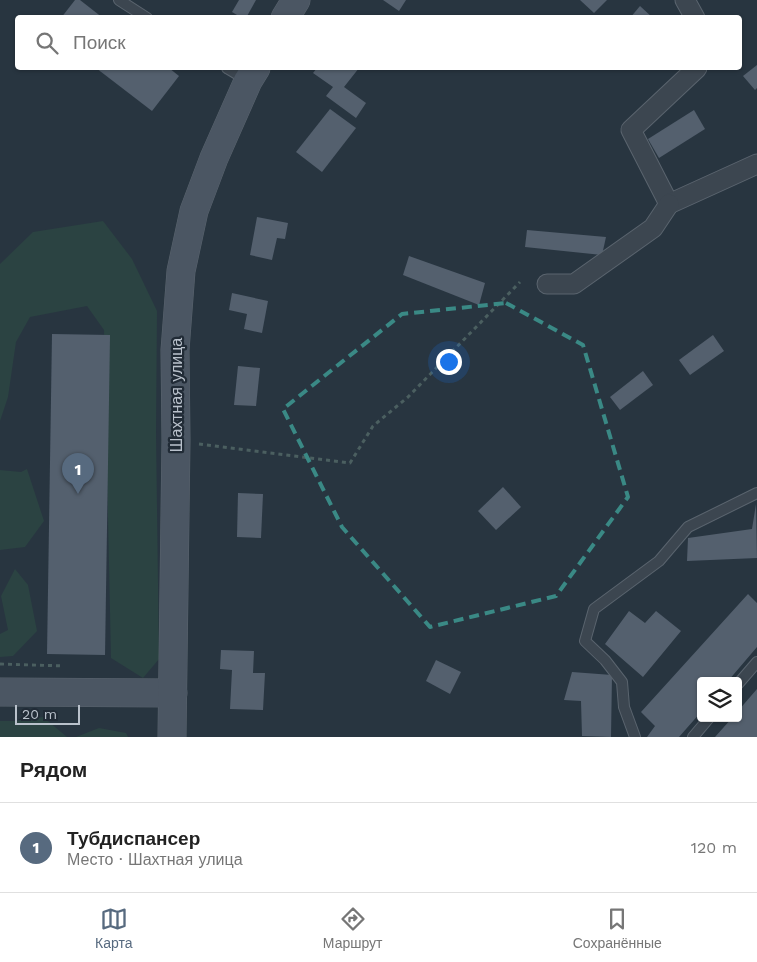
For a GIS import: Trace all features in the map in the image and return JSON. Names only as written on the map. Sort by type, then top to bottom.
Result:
[{"type":"main road","points":[[287,15],[296,0]]},
{"type":"main road","name":"Шахтная улица","points":[[172,737],[176,440],[174,350],[181,272],[194,211],[244,72]]},
{"type":"main road","points":[[0,692],[173,693]]},
{"type":"street","points":[[685,0],[693,15]]},
{"type":"street","points":[[669,204],[631,130],[695,70]]},
{"type":"street","points":[[547,284],[574,284],[653,228],[669,204],[757,164]]},
{"type":"lane","points":[[118,0],[141,15]]},
{"type":"lane","points":[[635,737],[624,707],[622,682],[605,660],[585,641],[594,609],[659,561],[688,527],[757,493]]},
{"type":"lane","points":[[742,679],[757,662]]},
{"type":"lane","points":[[693,737],[706,722]]},
{"type":"path","points":[[176,440],[350,463],[373,426],[408,397],[520,282]]},
{"type":"highlighted area","points":[[506,303],[583,345],[628,497],[556,596],[430,627],[342,527],[283,409],[402,314]]},
{"type":"green space","points":[[103,221],[132,259],[157,311],[156,432],[159,659],[143,678],[111,658],[104,330],[87,306],[30,317],[16,342],[8,397],[0,421],[0,264],[33,232]]},
{"type":"green space","points":[[27,469],[44,521],[25,547],[0,550],[0,470],[21,472]]},
{"type":"green space","points":[[15,569],[28,585],[37,631],[13,656],[0,657],[0,634],[8,630],[1,596]]},
{"type":"green space","points":[[43,717],[67,737],[0,737],[0,721]]},
{"type":"green space","points":[[99,728],[126,733],[128,737],[76,737]]},
{"type":"building","points":[[75,0],[80,0],[99,15],[63,15]]},
{"type":"building","points":[[239,0],[256,0],[248,15],[237,15],[232,12]]},
{"type":"building","points":[[383,0],[406,0],[399,11]]},
{"type":"building","points":[[580,0],[607,0],[594,13]]},
{"type":"building","points":[[640,6],[650,15],[632,15]]},
{"type":"building","points":[[757,65],[757,88],[755,90],[743,76]]},
{"type":"building","points":[[99,70],[172,70],[179,76],[152,111]]},
{"type":"building","points":[[315,70],[357,70],[344,87],[366,103],[356,118],[326,96],[333,87],[313,73]]},
{"type":"building","points":[[330,109],[356,128],[322,172],[296,152]]},
{"type":"building","points":[[694,110],[705,129],[659,158],[648,139]]},
{"type":"building","points":[[257,217],[288,223],[285,239],[277,238],[272,260],[250,255]]},
{"type":"building","points":[[527,230],[606,237],[602,255],[525,247]]},
{"type":"building","points":[[409,256],[485,283],[479,305],[403,275]]},
{"type":"building","points":[[232,293],[268,301],[262,333],[244,329],[247,314],[229,310]]},
{"type":"building","points":[[52,334],[110,335],[105,655],[47,654]]},
{"type":"building","points":[[713,335],[724,351],[690,375],[679,360]]},
{"type":"building","points":[[238,366],[260,368],[256,406],[234,405]]},
{"type":"building","points":[[643,371],[653,385],[620,410],[610,397]]},
{"type":"building","points":[[503,487],[521,507],[496,530],[478,511]]},
{"type":"building","points":[[238,493],[263,494],[261,538],[237,537]]},
{"type":"building","points":[[756,504],[757,558],[687,561],[688,538],[752,529]]},
{"type":"building","points":[[748,594],[757,603],[757,647],[731,677],[697,677],[697,717],[679,737],[647,737],[655,726],[641,712]]},
{"type":"building","points":[[629,611],[645,623],[656,611],[681,631],[643,677],[605,644]]},
{"type":"building","points":[[221,650],[254,651],[253,673],[265,673],[263,710],[230,709],[232,670],[220,669]]},
{"type":"building","points":[[436,660],[461,672],[450,694],[426,681]]},
{"type":"building","points":[[572,672],[612,675],[611,737],[582,736],[581,701],[564,700]]},
{"type":"building","points":[[757,689],[757,737],[715,737],[728,722],[742,722],[742,706]]},
{"type":"place","name":"Тубдиспансер","points":[[78,494]]}]
